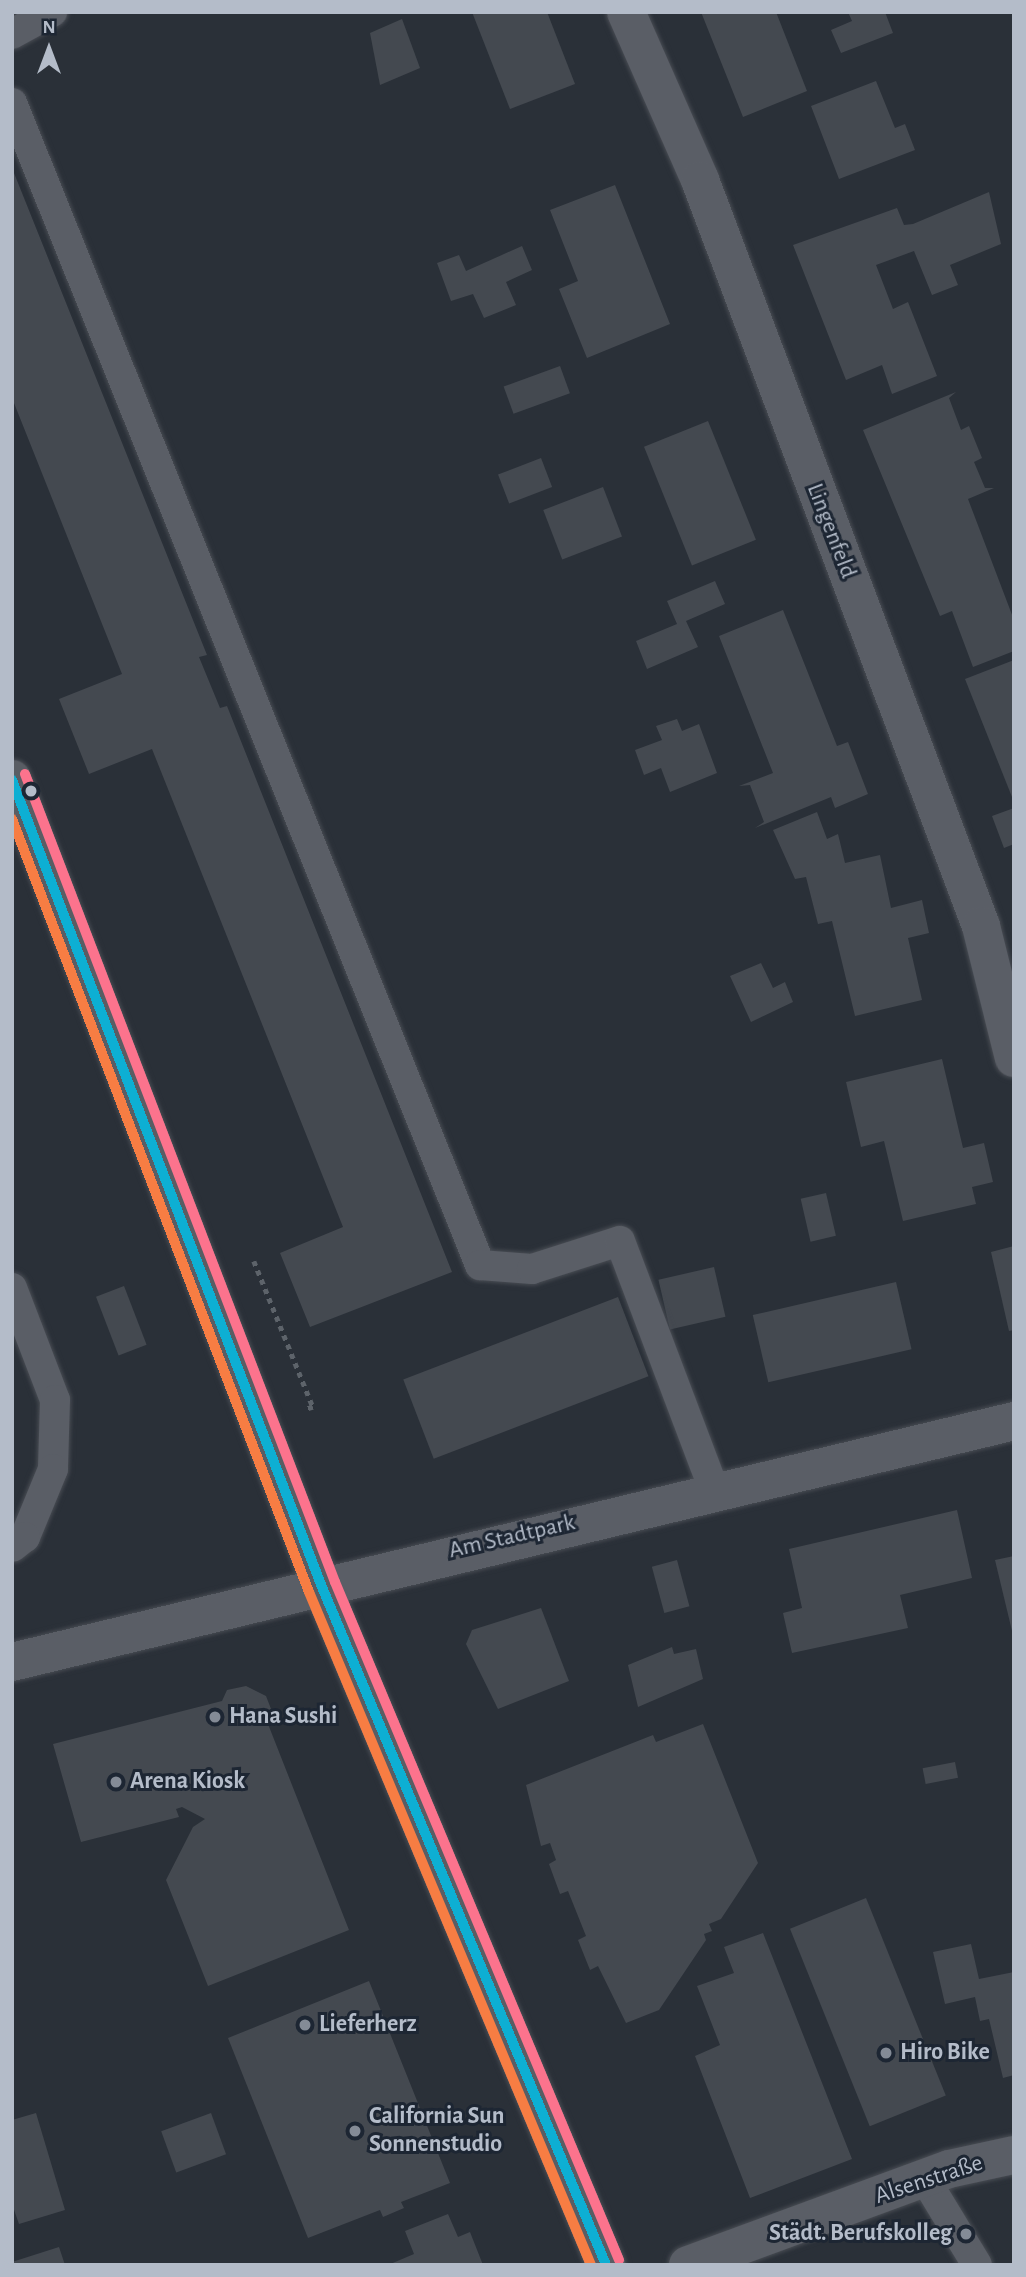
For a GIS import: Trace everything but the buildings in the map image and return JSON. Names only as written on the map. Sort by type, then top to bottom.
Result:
[{"type":"main road","points":[[12,779],[322,1587],[606,2265]]},
{"type":"street","name":"Lingenfeld","points":[[626,12],[700,180],[981,926],[1014,1058]]},
{"type":"street","name":"Am Stadtpark","points":[[12,1662],[714,1490],[1014,1421]]},
{"type":"street","name":"Alsenstraße","points":[[688,2265],[925,2179],[1014,2155]]},
{"type":"lane","points":[[12,34],[52,12]]},
{"type":"lane","points":[[12,103],[480,1265],[532,1269],[620,1241],[714,1490]]},
{"type":"lane","points":[[12,1288],[55,1400],[53,1469],[25,1537],[12,1547]]},
{"type":"lane","points":[[925,2179],[977,2265]]},
{"type":"transit line","points":[[25,774],[335,1582],[619,2260]]},
{"type":"transit line","points":[[12,780],[322,1587],[606,2265]]},
{"type":"transit line","points":[[12,819],[309,1592],[591,2265]]},
{"type":"place","name":"Hana Sushi","points":[[215,1717]]},
{"type":"place","name":"Arena Kiosk","points":[[116,1782]]},
{"type":"place","name":"Lieferherz","points":[[305,2025]]},
{"type":"place","name":"Hiro Bike","points":[[886,2053]]},
{"type":"place","name":"California Sun Sonnenstudio","points":[[355,2131]]},
{"type":"place","name":"Städt. Berufskolleg","points":[[966,2234]]}]
